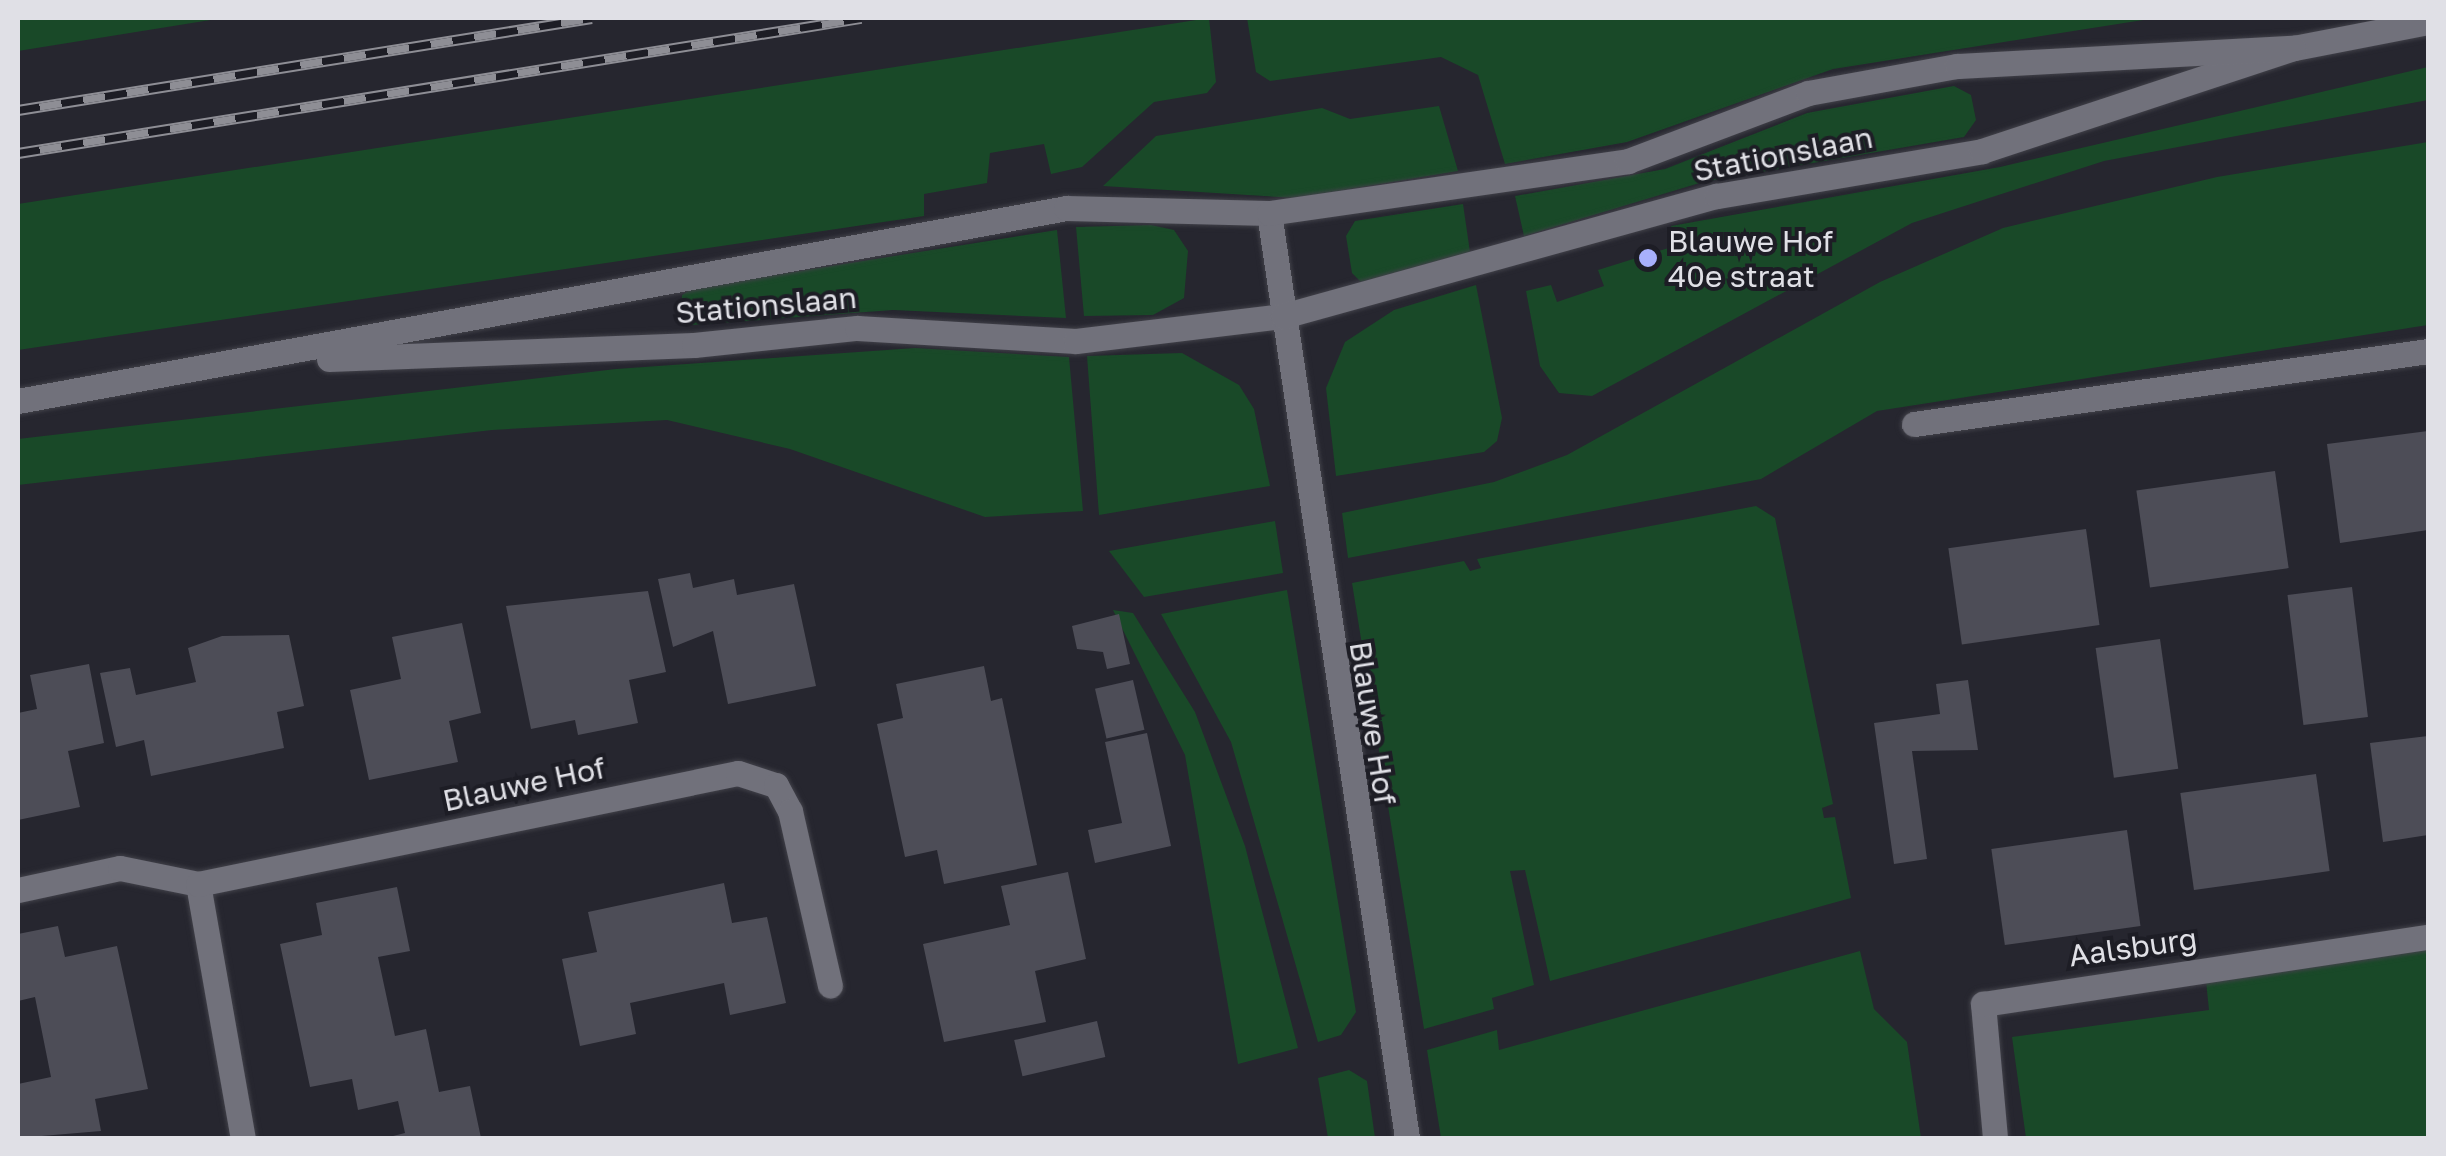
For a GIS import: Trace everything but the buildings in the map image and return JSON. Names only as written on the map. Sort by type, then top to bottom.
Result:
[{"type":"street","name":"Stationslaan","points":[[254,362],[694,345],[856,328],[1076,341],[1282,316],[1717,196],[1982,150],[2294,48],[2428,22]]},
{"type":"street","name":"Stationslaan","points":[[18,401],[254,362],[678,274],[1066,208],[1269,214],[1628,162],[1808,93],[1957,66],[2294,48]]},
{"type":"street","points":[[1269,214],[1282,316]]},
{"type":"street","name":"Blauwe Hof","points":[[1282,316],[1406,1138]]},
{"type":"street","points":[[1914,424],[2428,351]]},
{"type":"street","name":"Blauwe Hof","points":[[18,890],[120,868],[198,884],[738,773],[776,785],[790,811],[830,985]]},
{"type":"street","points":[[198,884],[244,1138]]},
{"type":"street","name":"Aalsburg","points":[[1995,1138],[1983,1004],[2428,937]]},
{"type":"green space","points":[[18,18],[223,18],[18,51]]},
{"type":"green space","points":[[1209,18],[1216,82],[1207,93],[1154,102],[1082,167],[1051,174],[1044,144],[990,153],[987,183],[924,194],[924,216],[18,350],[18,204]]},
{"type":"green space","points":[[1247,18],[2156,18],[1833,69],[1627,142],[1505,164],[1478,75],[1441,57],[1270,81],[1256,72]]},
{"type":"green space","points":[[2428,67],[2428,100],[2104,161],[1912,223],[1592,396],[1559,393],[1540,366],[1526,291],[1551,285],[1557,302],[1604,286],[1598,270],[1678,245],[1671,226],[2000,167]]},
{"type":"green space","points":[[1954,86],[1971,95],[1976,120],[1964,137],[1703,182],[1524,236],[1515,196],[1665,169],[1807,113]]},
{"type":"green space","points":[[1439,106],[1458,171],[1296,198],[1103,186],[1156,136],[1322,108],[1350,119]]},
{"type":"green space","points":[[2428,142],[2428,325],[1877,411],[1761,479],[1348,558],[1342,513],[1494,482],[1567,455],[1880,282],[2003,228],[2217,177]]},
{"type":"green space","points":[[1463,204],[1470,252],[1361,282],[1352,273],[1346,236],[1355,221]]},
{"type":"green space","points":[[1151,225],[1174,230],[1188,251],[1184,298],[1153,315],[1084,316],[1076,227]]},
{"type":"green space","points":[[1057,230],[1066,318],[893,310],[692,325],[681,317],[682,295],[693,288]]},
{"type":"green space","points":[[1476,285],[1502,418],[1497,441],[1484,452],[1336,476],[1326,388],[1345,342],[1394,310]]},
{"type":"green space","points":[[915,348],[1069,357],[1083,511],[985,517],[790,449],[667,420],[492,430],[18,485],[18,439],[616,369]]},
{"type":"green space","points":[[1182,353],[1239,385],[1254,409],[1270,486],[1099,515],[1087,356]]},
{"type":"green space","points":[[1756,506],[1775,518],[1833,804],[1822,808],[1824,818],[1835,817],[1851,898],[1550,981],[1525,870],[1510,871],[1534,985],[1492,998],[1494,1009],[1424,1029],[1352,583],[1464,561],[1470,571],[1481,568],[1477,559]]},
{"type":"green space","points":[[1275,521],[1283,573],[1144,597],[1109,551]]},
{"type":"green space","points":[[1287,590],[1356,1012],[1341,1035],[1318,1042],[1231,742],[1161,614]]},
{"type":"green space","points":[[1113,610],[1133,613],[1195,712],[1245,846],[1298,1048],[1238,1064],[1185,755]]},
{"type":"green space","points":[[2428,949],[2428,1138],[2026,1138],[2012,1037],[2209,1010],[2206,981]]},
{"type":"green space","points":[[1860,951],[1874,1009],[1907,1042],[1921,1138],[1441,1138],[1427,1050],[1497,1030],[1499,1050]]},
{"type":"green space","points":[[1349,1070],[1367,1081],[1375,1138],[1328,1138],[1318,1078]]},
{"type":"railway","points":[[18,110],[592,18]]},
{"type":"railway","points":[[18,153],[861,18]]},
{"type":"place","name":"Blauwe Hof 40e straat","points":[[1648,258]]}]
